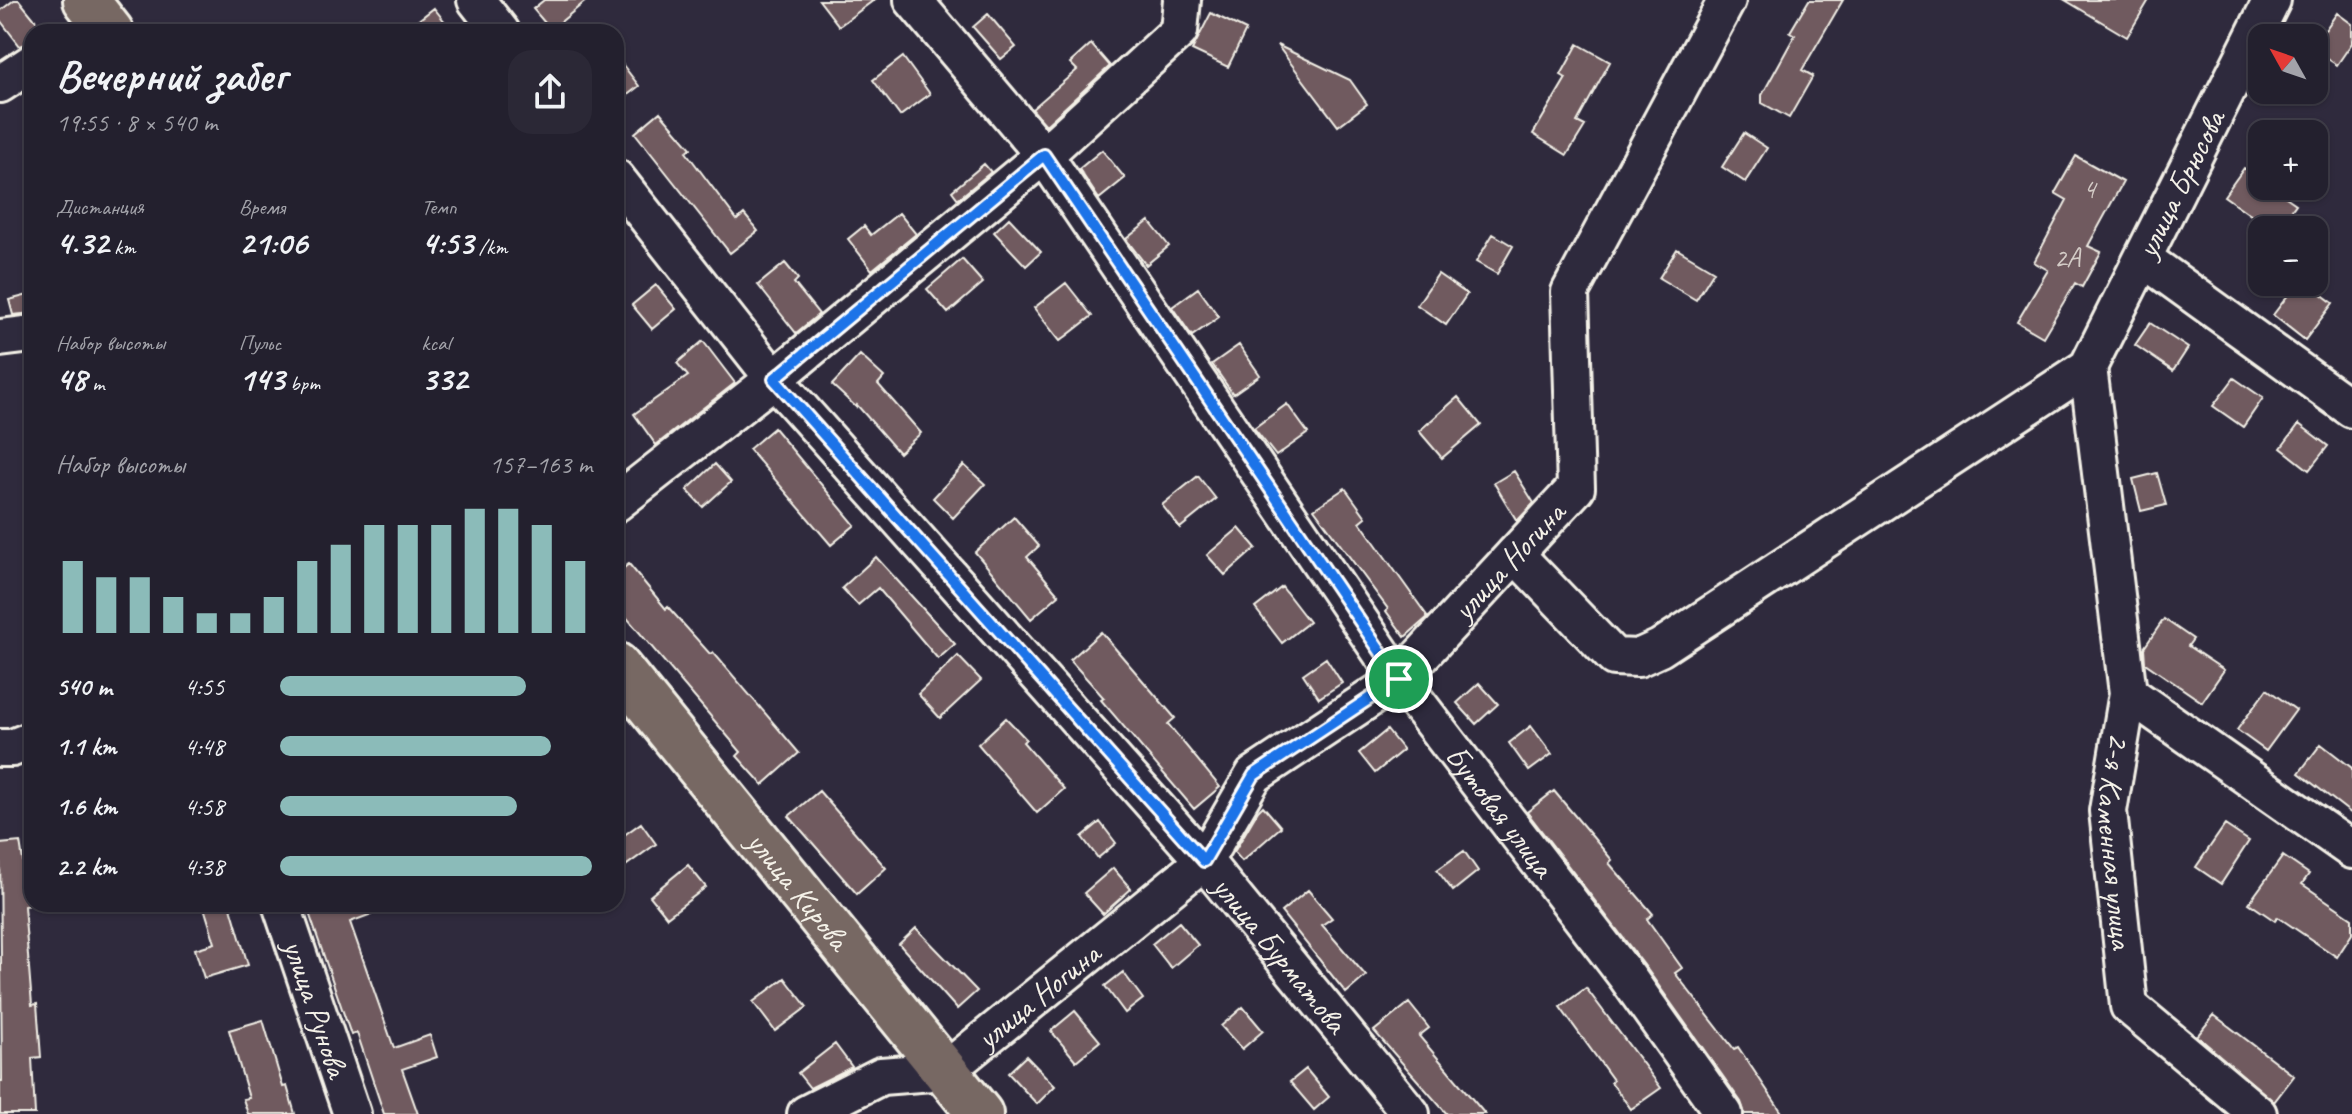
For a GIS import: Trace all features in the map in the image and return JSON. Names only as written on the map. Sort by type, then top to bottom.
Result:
[{"type":"main road","name":"улица Кирова","points":[[624,675],[980,1114]]},
{"type":"street","points":[[476,0],[495,24]]},
{"type":"street","name":"Бутовая улица","points":[[913,0],[1044,155],[1399,679],[1627,977],[1724,1114]]},
{"type":"street","points":[[624,497],[774,379],[1044,155],[1179,31],[1182,0]]},
{"type":"street","name":"улица Ногина","points":[[806,1114],[881,1076],[945,1071],[1204,861],[1254,775],[1399,679],[1576,488],[1570,292],[1727,0]]},
{"type":"street","name":"улица Брюсова","points":[[2088,367],[2272,0]]},
{"type":"street","points":[[0,84],[24,68]]},
{"type":"street","name":"улица Бурматова","points":[[624,188],[774,379],[1204,861],[1411,1114]]},
{"type":"street","points":[[2144,259],[2352,409]]},
{"type":"street","points":[[0,338],[24,335]]},
{"type":"street","points":[[1515,554],[1614,657],[1638,658],[1660,648],[2088,367]]},
{"type":"street","name":"2-я Каменная улица","points":[[2088,367],[2128,693],[2108,811],[2129,1006],[2258,1114]]},
{"type":"street","points":[[2128,693],[2352,850]]},
{"type":"street","points":[[0,748],[24,743]]},
{"type":"street","name":"улица Рунова","points":[[284,912],[352,1114]]},
{"type":"building","points":[[14,0],[19,0],[38,24],[24,24],[24,45],[20,46],[0,20],[0,11]]},
{"type":"building","points":[[544,0],[587,0],[558,24],[546,24],[533,9]]},
{"type":"building","points":[[819,0],[874,0],[839,26]]},
{"type":"building","points":[[1809,0],[1843,0],[1802,70],[1813,76],[1789,118],[1762,103],[1762,95],[1795,35],[1790,32]]},
{"type":"building","points":[[2065,0],[2149,0],[2127,37]]},
{"type":"building","points":[[434,8],[447,24],[413,24]]},
{"type":"building","points":[[1211,13],[1246,30],[1228,67],[1192,50]]},
{"type":"building","points":[[2337,13],[2352,24],[2352,43],[2337,65],[2328,59],[2328,26]]},
{"type":"building","points":[[988,14],[1016,47],[1001,59],[973,27]]},
{"type":"building","points":[[1091,44],[1110,66],[1046,125],[1032,109],[1077,70],[1070,63]]},
{"type":"building","points":[[1578,44],[1610,62],[1577,122],[1585,126],[1567,155],[1533,134],[1566,78],[1561,75]]},
{"type":"building","points":[[1277,45],[1350,80],[1367,104],[1338,126]]},
{"type":"building","points":[[903,57],[930,94],[900,116],[873,80]]},
{"type":"building","points":[[624,66],[639,86],[624,98]]},
{"type":"building","points":[[660,112],[691,148],[686,152],[737,220],[744,214],[758,231],[730,253],[635,133]]},
{"type":"building","points":[[1744,133],[1767,148],[1745,182],[1722,167]]},
{"type":"building","points":[[1102,150],[1125,178],[1099,199],[1079,169]]},
{"type":"building","points":[[2076,156],[2123,182],[2088,246],[2101,252],[2082,287],[2075,283],[2043,337],[2017,322],[2048,270],[2034,262],[2067,200],[2055,193]]},
{"type":"building","points":[[984,164],[991,172],[958,199],[952,191]]},
{"type":"building","points":[[2244,168],[2248,171],[2248,200],[2290,200],[2296,204],[2287,216],[2252,216],[2224,196]]},
{"type":"building","points":[[899,213],[916,234],[872,270],[848,239],[864,226],[871,235]]},
{"type":"building","points":[[1009,218],[1041,252],[1026,266],[994,232]]},
{"type":"building","points":[[1149,221],[1169,246],[1146,265],[1126,239]]},
{"type":"building","points":[[1493,234],[1513,246],[1497,274],[1476,262]]},
{"type":"building","points":[[1677,249],[1714,271],[1696,300],[1659,278]]},
{"type":"building","points":[[962,259],[983,283],[948,313],[927,289]]},
{"type":"building","points":[[785,263],[798,279],[794,283],[819,314],[796,333],[758,285]]},
{"type":"building","points":[[1438,274],[1467,294],[1446,325],[1417,305]]},
{"type":"building","points":[[1066,283],[1092,316],[1060,341],[1034,308]]},
{"type":"building","points":[[656,285],[676,309],[652,329],[632,305]]},
{"type":"building","points":[[1198,288],[1219,317],[1192,336],[1172,307]]},
{"type":"building","points":[[24,296],[24,314],[13,315],[9,300]]},
{"type":"building","points":[[2287,296],[2324,296],[2333,303],[2305,340],[2273,315]]},
{"type":"building","points":[[2150,323],[2188,348],[2173,371],[2135,345]]},
{"type":"building","points":[[703,341],[735,383],[656,445],[634,414],[688,376],[677,363]]},
{"type":"building","points":[[1239,345],[1260,375],[1233,394],[1212,364]]},
{"type":"building","points":[[860,355],[884,377],[878,384],[921,433],[899,453],[857,405],[832,385]]},
{"type":"building","points":[[2234,378],[2263,398],[2243,427],[2213,406]]},
{"type":"building","points":[[1458,397],[1481,425],[1442,458],[1419,431]]},
{"type":"building","points":[[1287,404],[1308,433],[1276,456],[1254,428]]},
{"type":"building","points":[[2299,424],[2328,446],[2309,470],[2281,448]]},
{"type":"building","points":[[774,428],[855,525],[831,545],[749,449]]},
{"type":"building","points":[[715,464],[731,482],[703,507],[687,490]]},
{"type":"building","points":[[964,465],[985,484],[953,518],[933,498]]},
{"type":"building","points":[[1514,471],[1534,503],[1517,521],[1494,483]]},
{"type":"building","points":[[2157,473],[2166,505],[2141,511],[2133,479]]},
{"type":"building","points":[[1198,476],[1216,499],[1180,528],[1162,505]]},
{"type":"building","points":[[1345,488],[1366,517],[1360,522],[1428,617],[1405,637],[1314,509]]},
{"type":"building","points":[[1014,517],[1039,546],[1027,557],[1059,595],[1031,619],[975,552]]},
{"type":"building","points":[[1239,528],[1256,548],[1225,575],[1207,555]]},
{"type":"building","points":[[876,557],[955,644],[938,659],[878,588],[858,605],[842,588]]},
{"type":"building","points":[[629,564],[666,609],[668,607],[710,654],[713,652],[799,753],[763,785],[737,756],[741,752],[624,614],[624,568]]},
{"type":"building","points":[[1282,587],[1309,622],[1282,643],[1255,608]]},
{"type":"building","points":[[2164,619],[2193,639],[2188,646],[2224,670],[2202,702],[2145,663],[2144,648]]},
{"type":"building","points":[[1101,632],[1175,718],[1168,724],[1220,787],[1194,809],[1070,660]]},
{"type":"building","points":[[958,656],[981,680],[940,718],[918,694]]},
{"type":"building","points":[[1326,658],[1342,683],[1319,698],[1303,674]]},
{"type":"building","points":[[1479,683],[1498,704],[1476,724],[1457,703]]},
{"type":"building","points":[[2267,689],[2296,710],[2266,751],[2237,730]]},
{"type":"building","points":[[1006,718],[1064,789],[1037,813],[978,744]]},
{"type":"building","points":[[1531,726],[1552,754],[1529,771],[1509,743]]},
{"type":"building","points":[[1387,730],[1403,750],[1375,773],[1359,753]]},
{"type":"building","points":[[2321,744],[2352,768],[2352,814],[2299,773]]},
{"type":"building","points":[[819,791],[886,868],[857,894],[789,816]]},
{"type":"building","points":[[1554,791],[1653,914],[1647,919],[1682,968],[1675,973],[1734,1049],[1738,1047],[1783,1114],[1745,1114],[1741,1102],[1644,965],[1527,812]]},
{"type":"building","points":[[1263,806],[1281,827],[1242,861],[1234,852]]},
{"type":"building","points":[[1100,822],[1116,843],[1098,858],[1082,837]]},
{"type":"building","points":[[641,823],[656,844],[624,867],[624,835]]},
{"type":"building","points":[[2225,825],[2249,841],[2221,884],[2196,867]]},
{"type":"building","points":[[20,842],[24,867],[24,912],[32,1005],[37,1004],[41,1057],[32,1058],[35,1114],[0,1114],[0,844]]},
{"type":"building","points":[[1464,851],[1478,871],[1453,891],[1437,870]]},
{"type":"building","points":[[2283,856],[2309,874],[2302,884],[2352,918],[2352,934],[2337,957],[2278,917],[2275,921],[2249,903]]},
{"type":"building","points":[[688,865],[706,887],[667,917],[650,896]]},
{"type":"building","points":[[1113,868],[1131,889],[1103,914],[1084,893]]},
{"type":"building","points":[[1308,890],[1332,918],[1322,925],[1366,976],[1346,993],[1281,912]]},
{"type":"building","points":[[205,912],[232,912],[248,965],[204,978],[195,949],[215,943]]},
{"type":"building","points":[[309,912],[377,912],[350,922],[394,1048],[430,1035],[437,1057],[402,1069],[418,1114],[384,1114],[357,1033],[351,1035]]},
{"type":"building","points":[[1179,922],[1198,945],[1171,968],[1152,944]]},
{"type":"building","points":[[916,928],[977,991],[957,1009],[899,944]]},
{"type":"building","points":[[1123,972],[1143,999],[1125,1013],[1105,986]]},
{"type":"building","points":[[785,978],[807,1007],[775,1031],[753,1002]]},
{"type":"building","points":[[1586,988],[1661,1088],[1631,1109],[1560,1007]]},
{"type":"building","points":[[1409,1003],[1429,1028],[1419,1036],[1485,1114],[1447,1114],[1374,1031]]},
{"type":"building","points":[[1243,1007],[1263,1031],[1242,1049],[1221,1026]]},
{"type":"building","points":[[1075,1011],[1100,1041],[1076,1061],[1051,1031]]},
{"type":"building","points":[[2214,1015],[2294,1076],[2274,1102],[2197,1036]]},
{"type":"building","points":[[263,1020],[283,1087],[287,1086],[295,1114],[248,1114],[243,1099],[249,1098],[229,1030]]},
{"type":"building","points":[[835,1044],[852,1067],[810,1088],[798,1073]]},
{"type":"building","points":[[1026,1056],[1055,1086],[1037,1104],[1008,1073]]},
{"type":"building","points":[[1306,1069],[1329,1097],[1314,1110],[1290,1082]]},
{"type":"route","points":[[1044,155],[1399,679],[1254,775],[1204,861],[774,379],[1044,155]]}]
